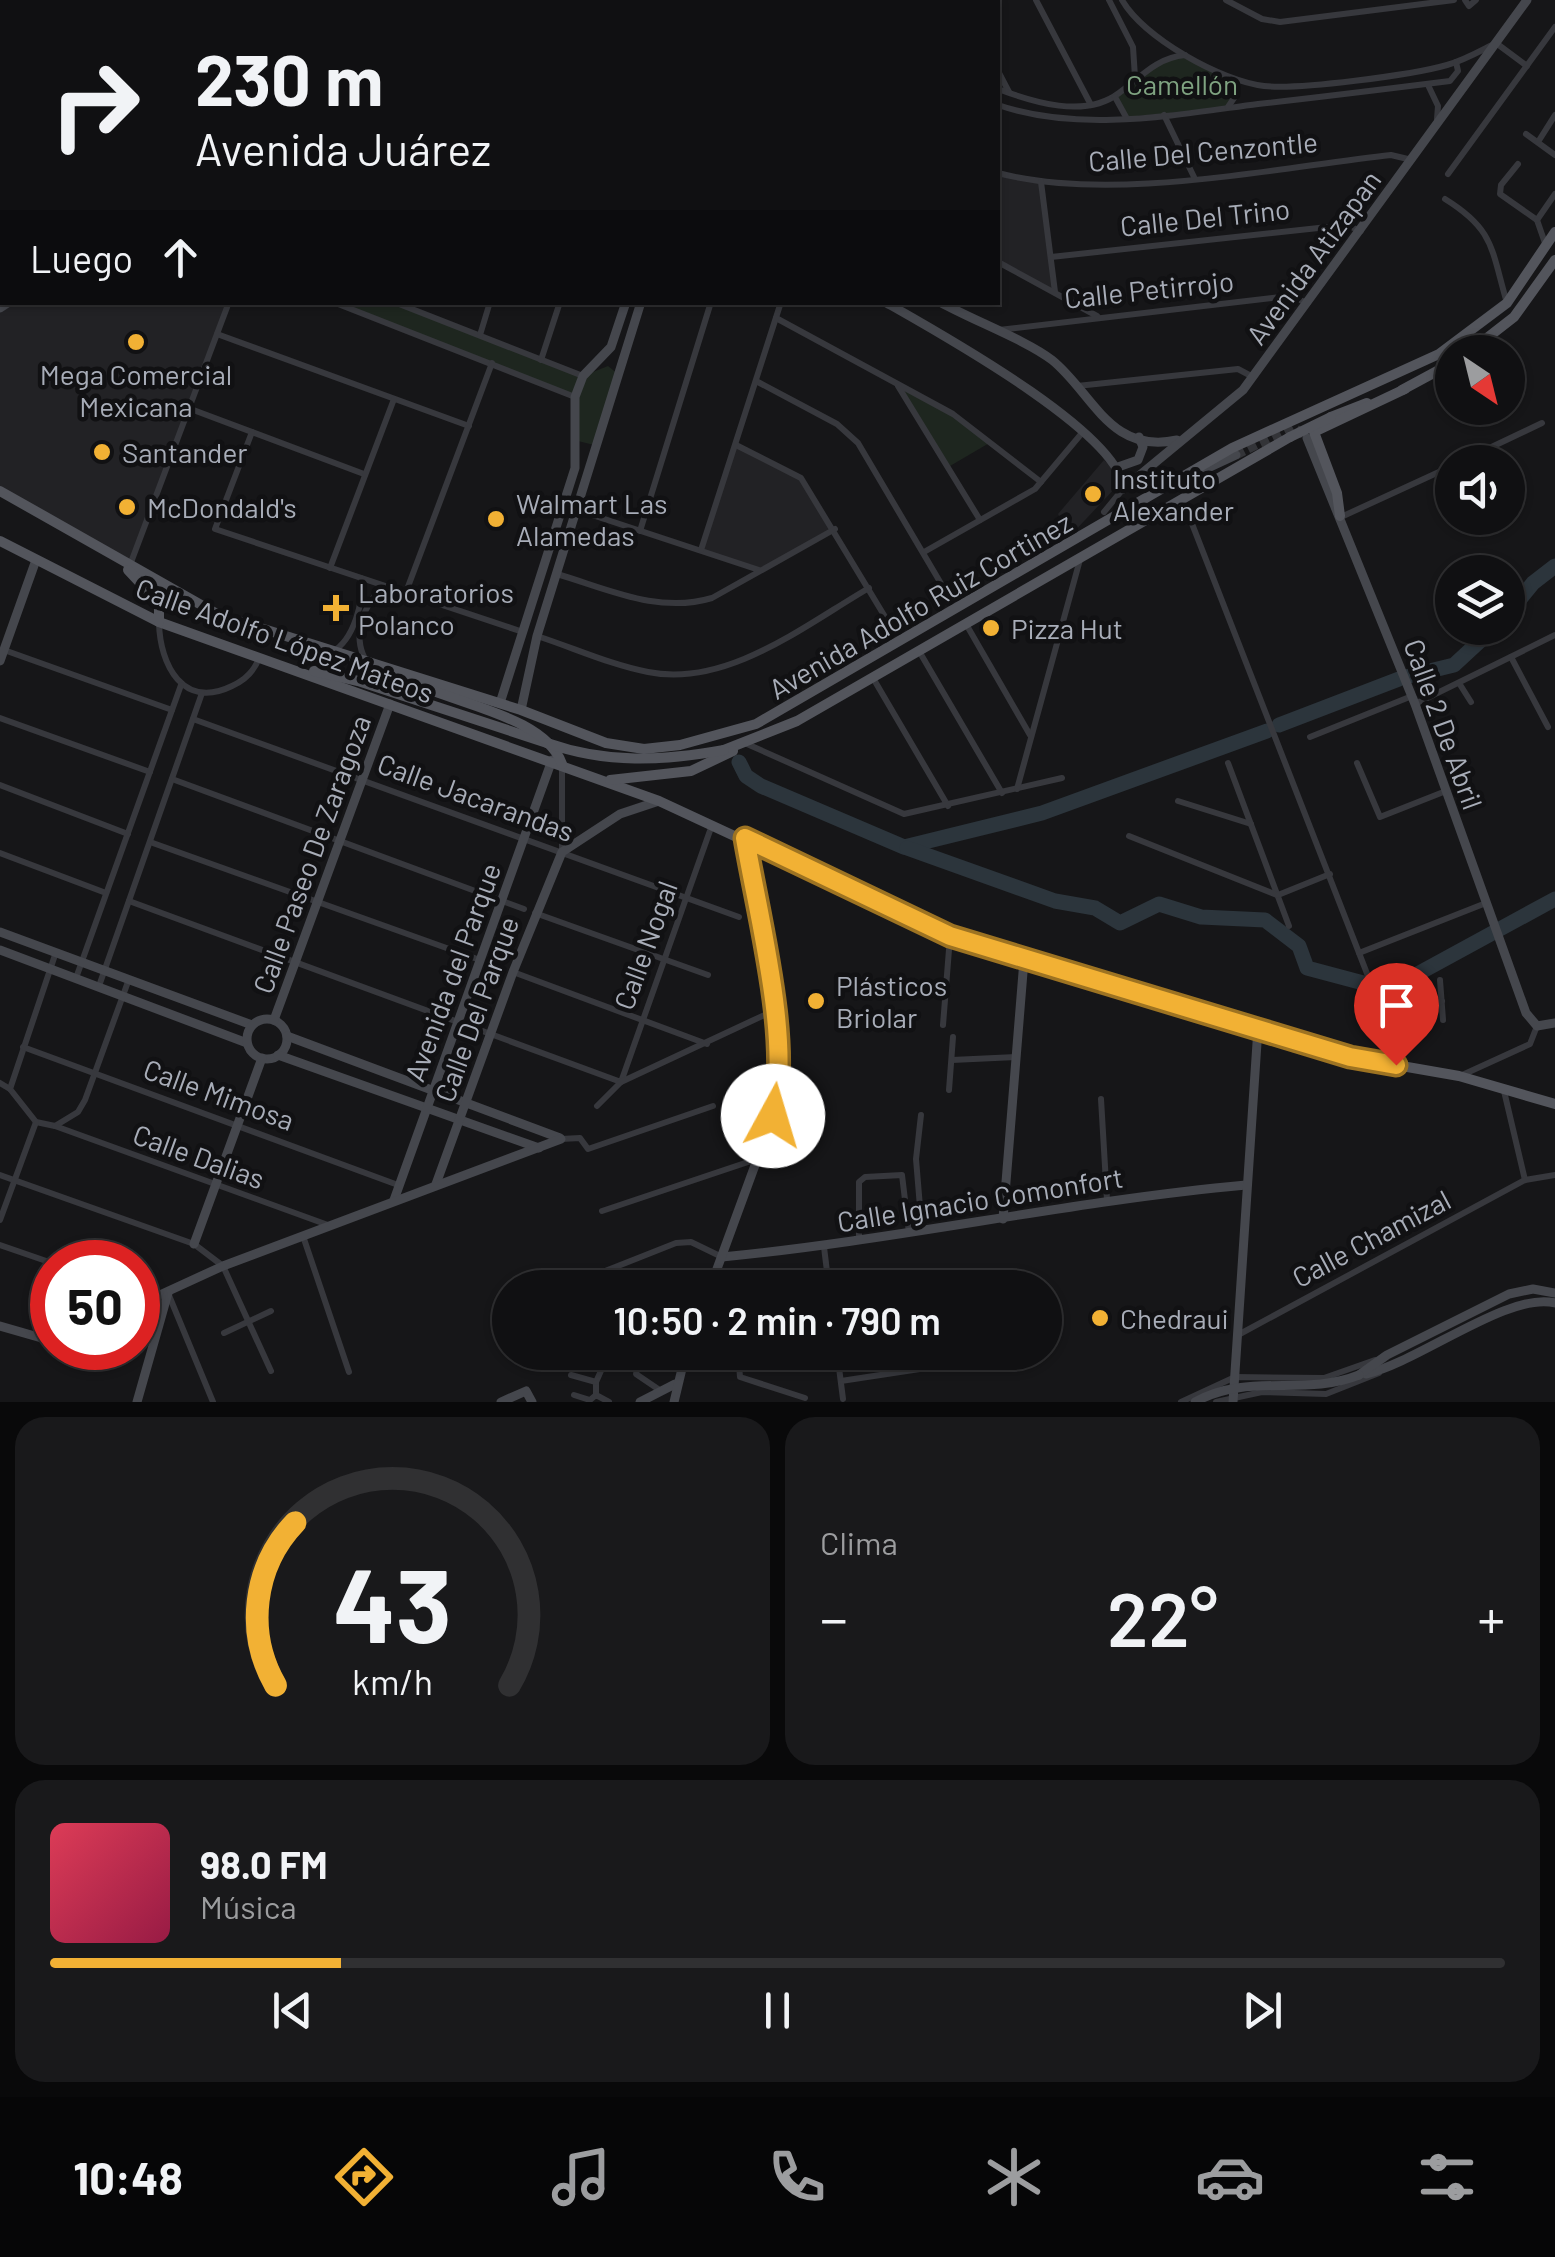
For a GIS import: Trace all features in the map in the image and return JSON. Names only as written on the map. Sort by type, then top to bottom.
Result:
[{"type":"main road","name":"Avenida Adolfo Ruiz Cortinez","points":[[520,710],[593,739],[644,748],[715,738],[756,724],[1160,489],[1293,417],[1426,362],[1475,331],[1506,303],[1555,232]]},
{"type":"main road","points":[[1491,335],[1514,317],[1555,260]]},
{"type":"main road","points":[[1340,517],[1337,493],[1314,432],[1435,373]]},
{"type":"main road","name":"Avenida Adolfo Ruiz Cortinez","points":[[284,665],[358,680],[576,753],[649,760],[724,750],[743,745],[873,677],[1181,497],[1290,438],[1331,417],[1405,389]]},
{"type":"main road","name":"Calle Adolfo López Mateos","points":[[0,492],[218,615],[394,674],[520,710]]},
{"type":"main road","name":"Calle Adolfo López Mateos","points":[[0,541],[159,622],[659,801],[950,936],[1350,1057],[1459,1076],[1555,1104]]},
{"type":"main road","points":[[115,558],[153,594],[161,611],[159,622]]},
{"type":"main road","points":[[394,674],[542,733],[557,749],[557,762]]},
{"type":"main road","points":[[604,780],[701,768],[743,745]]},
{"type":"main road","points":[[642,777],[634,760],[644,748]]},
{"type":"street","points":[[1036,0],[1091,106]]},
{"type":"street","points":[[1109,0],[1133,47],[1135,78]]},
{"type":"street","points":[[1122,0],[1148,30],[1234,80],[1284,86],[1456,62],[1496,42],[1526,66]]},
{"type":"street","points":[[1226,0],[1262,19],[1280,22],[1454,0]]},
{"type":"street","points":[[1465,0],[1469,6],[1476,0]]},
{"type":"street","name":"Avenida Atizapan","points":[[1104,512],[1122,489],[1226,406],[1253,377],[1528,0]]},
{"type":"street","points":[[1448,174],[1555,27]]},
{"type":"street","points":[[1000,90],[1066,106],[1091,106],[1115,96],[1160,61],[1186,54]]},
{"type":"street","points":[[1000,105],[1051,118],[1164,114],[1427,84],[1456,77],[1456,62]]},
{"type":"street","points":[[1000,75],[1009,94]]},
{"type":"street","points":[[1227,108],[1236,95],[1234,80]]},
{"type":"street","points":[[1427,84],[1438,106],[1436,128]]},
{"type":"street","points":[[1115,96],[1126,117]]},
{"type":"street","points":[[1164,114],[1194,176]]},
{"type":"street","points":[[1538,142],[1555,115]]},
{"type":"street","points":[[1526,134],[1555,154]]},
{"type":"street","name":"Calle Del Cenzontle","points":[[1000,172],[1041,182],[1106,186],[1391,155],[1412,160]]},
{"type":"street","points":[[1518,164],[1500,194],[1537,220],[1546,247]]},
{"type":"street","points":[[1041,182],[1056,293]]},
{"type":"street","points":[[1537,220],[1555,194]]},
{"type":"street","points":[[1444,199],[1480,223],[1487,234],[1506,303]]},
{"type":"street","name":"Calle Del Trino","points":[[1051,257],[1346,225],[1362,232]]},
{"type":"street","points":[[1000,263],[1097,316]]},
{"type":"street","name":"Calle Petirrojo","points":[[992,330],[1289,296],[1309,304]]},
{"type":"street","points":[[130,566],[227,305]]},
{"type":"street","points":[[341,305],[575,397]]},
{"type":"street","points":[[402,305],[541,360],[587,373],[608,366],[618,374]]},
{"type":"street","points":[[480,336],[489,305]]},
{"type":"street","points":[[541,360],[559,305]]},
{"type":"street","points":[[500,703],[576,468],[575,397],[587,373],[611,347],[625,305]]},
{"type":"street","points":[[520,710],[537,636],[641,305]]},
{"type":"street","points":[[640,531],[710,305]]},
{"type":"street","points":[[701,550],[780,305]]},
{"type":"street","points":[[891,305],[990,364],[1082,433],[1118,467],[1122,489]]},
{"type":"street","points":[[946,305],[1050,358],[1104,420],[1139,437],[1170,441],[1184,438]]},
{"type":"street","points":[[776,318],[953,414],[1041,482]]},
{"type":"street","points":[[217,334],[468,426]]},
{"type":"street","points":[[406,592],[492,363]]},
{"type":"street","points":[[1075,386],[1238,369],[1253,377]]},
{"type":"street","points":[[756,380],[836,424],[858,443],[946,592]]},
{"type":"street","points":[[898,385],[927,426],[980,520]]},
{"type":"street","points":[[330,568],[394,399]]},
{"type":"street","points":[[188,408],[364,474]]},
{"type":"street","points":[[1495,445],[1542,422]]},
{"type":"street","points":[[252,432],[215,529],[523,632]]},
{"type":"street","points":[[924,552],[1041,482],[1082,433]]},
{"type":"street","points":[[1118,467],[1138,460],[1143,446],[1139,437]]},
{"type":"street","name":"Calle 2 De Abril","points":[[1307,438],[1413,700],[1526,1013],[1537,1026]]},
{"type":"street","points":[[578,440],[591,446],[598,441]]},
{"type":"street","points":[[736,445],[801,478],[893,630]]},
{"type":"street","points":[[1160,489],[1236,456]]},
{"type":"street","points":[[1340,517],[1435,474]]},
{"type":"street","points":[[1181,497],[1404,1066]]},
{"type":"street","points":[[577,510],[760,570]]},
{"type":"street","points":[[556,574],[672,606],[712,598],[835,529]]},
{"type":"street","points":[[1017,789],[1081,555]]},
{"type":"street","points":[[0,661],[36,560]]},
{"type":"street","points":[[329,653],[346,641],[362,592],[362,578]]},
{"type":"street","points":[[368,665],[358,644],[369,604],[384,585]]},
{"type":"street","points":[[537,636],[650,672],[705,670],[766,648],[869,588]]},
{"type":"street","points":[[159,622],[164,660],[181,684],[202,694],[246,677],[259,657]]},
{"type":"street","points":[[965,622],[1030,736]]},
{"type":"street","points":[[1310,737],[1459,683],[1555,635]]},
{"type":"street","points":[[346,641],[358,644]]},
{"type":"street","points":[[2,649],[172,710]]},
{"type":"street","points":[[919,650],[1002,793]]},
{"type":"street","points":[[1511,657],[1548,727]]},
{"type":"street","points":[[508,676],[516,684],[525,680]]},
{"type":"street","points":[[873,677],[948,806]]},
{"type":"street","points":[[1459,683],[1471,702]]},
{"type":"street","points":[[76,978],[181,684]]},
{"type":"street","points":[[99,986],[202,694]]},
{"type":"street","name":"Calle Paseo De Zaragoza","points":[[274,1020],[390,704]]},
{"type":"street","points":[[0,718],[150,772]]},
{"type":"street","name":"Calle Jacarandas","points":[[193,719],[739,916]]},
{"type":"street","points":[[743,745],[894,812],[914,814],[1062,778]]},
{"type":"street","name":"Avenida del Parque","points":[[394,1200],[525,838],[557,762]]},
{"type":"street","name":"Calle Del Parque","points":[[436,1184],[512,972],[562,852],[557,762]]},
{"type":"street","points":[[1357,762],[1380,817],[1446,791]]},
{"type":"street","points":[[1228,763],[1289,926]]},
{"type":"street","points":[[172,778],[524,909]]},
{"type":"street","points":[[0,785],[128,834]]},
{"type":"street","points":[[562,852],[620,814],[659,801]]},
{"type":"street","points":[[1178,801],[1251,824]]},
{"type":"street","name":"Calle Nogal","points":[[622,1082],[713,824]]},
{"type":"street","points":[[1129,836],[1278,895],[1330,874]]},
{"type":"street","points":[[717,1270],[777,1100],[773,1011],[745,838]]},
{"type":"street","points":[[150,842],[481,960]]},
{"type":"street","points":[[0,853],[106,894]]},
{"type":"street","points":[[129,901],[622,1082]]},
{"type":"street","points":[[1359,953],[1486,904]]},
{"type":"street","points":[[536,913],[708,975]]},
{"type":"street","points":[[0,932],[252,1025]]},
{"type":"street","points":[[943,1026],[950,936]]},
{"type":"street","points":[[0,950],[247,1043],[262,1058]]},
{"type":"street","points":[[10,1089],[56,952]]},
{"type":"street","points":[[1003,1219],[1024,960]]},
{"type":"street","points":[[512,972],[707,1044]]},
{"type":"street","points":[[55,1126],[78,1112],[130,979]]},
{"type":"street","points":[[1440,980],[1444,1020]]},
{"type":"street","points":[[1387,1024],[1442,1001]]},
{"type":"street","points":[[598,1106],[622,1082],[773,1011]]},
{"type":"street","points":[[247,1043],[252,1025],[262,1019],[274,1020],[287,1036],[561,1139]]},
{"type":"street","points":[[1459,1076],[1530,1044],[1537,1026],[1555,1023]]},
{"type":"street","points":[[1234,1399],[1258,1028]]},
{"type":"street","points":[[1257,1042],[1272,1032]]},
{"type":"street","points":[[278,1055],[287,1036]]},
{"type":"street","points":[[949,1090],[953,1037]]},
{"type":"street","name":"Calle Mimosa","points":[[23,1047],[398,1186]]},
{"type":"street","points":[[262,1058],[278,1055],[540,1148]]},
{"type":"street","points":[[952,1060],[1017,1056]]},
{"type":"street","points":[[194,1244],[262,1058]]},
{"type":"street","points":[[0,1083],[10,1089],[36,1122],[0,1220]]},
{"type":"street","points":[[1504,1091],[1526,1180]]},
{"type":"street","points":[[1101,1099],[1106,1200]]},
{"type":"street","points":[[160,1295],[223,1266],[561,1139],[580,1138],[588,1148],[713,1106]]},
{"type":"street","points":[[922,1115],[916,1159],[922,1233]]},
{"type":"street","name":"Calle Dalias","points":[[36,1122],[329,1226]]},
{"type":"street","points":[[602,1211],[757,1159]]},
{"type":"street","points":[[860,1242],[859,1182],[865,1176],[902,1174],[909,1234]]},
{"type":"street","points":[[0,1175],[194,1244],[223,1266],[271,1372]]},
{"type":"street","name":"Calle Chamizal","points":[[1238,1335],[1526,1180],[1555,1175]]},
{"type":"street","name":"Calle Ignacio Comonfort","points":[[722,1256],[824,1247],[1106,1200],[1246,1185]]},
{"type":"street","points":[[303,1235],[350,1372]]},
{"type":"street","points":[[607,1270],[676,1242],[690,1242],[722,1256]]},
{"type":"street","points":[[0,1245],[30,1255]]},
{"type":"street","points":[[824,1247],[827,1270]]},
{"type":"street","points":[[1181,1402],[1212,1384],[1235,1377],[1254,1374],[1324,1378],[1387,1356],[1510,1294],[1533,1289],[1555,1293]]},
{"type":"street","points":[[160,1319],[168,1292]]},
{"type":"street","points":[[168,1292],[213,1402]]},
{"type":"street","points":[[1212,1384],[1220,1392],[1217,1402],[1254,1393],[1326,1394],[1392,1368],[1513,1306],[1540,1300],[1555,1303]]},
{"type":"street","points":[[224,1333],[271,1312]]},
{"type":"street","points":[[0,1326],[30,1335]]},
{"type":"street","points":[[1195,1402],[1233,1386],[1326,1386],[1373,1369],[1387,1356]]},
{"type":"street","points":[[1373,1369],[1392,1368]]},
{"type":"street","points":[[137,1402],[146,1370]]},
{"type":"street","points":[[596,1396],[601,1370]]},
{"type":"street","points":[[637,1370],[636,1374],[661,1391]]},
{"type":"street","points":[[674,1402],[679,1370]]},
{"type":"street","points":[[739,1370],[740,1377],[804,1398]]},
{"type":"street","points":[[839,1370],[843,1399]]},
{"type":"street","points":[[841,1381],[913,1370]]},
{"type":"street","points":[[1254,1374],[1248,1386],[1254,1393]]},
{"type":"street","points":[[571,1375],[596,1382]]},
{"type":"street","points":[[640,1402],[675,1384]]},
{"type":"street","points":[[501,1402],[526,1390],[532,1402]]},
{"type":"street","points":[[574,1395],[590,1400],[596,1396]]},
{"type":"street","points":[[596,1396],[609,1402]]},
{"type":"shaded area","points":[[1000,173],[1041,182],[1056,293],[1000,263]]},
{"type":"shaded area","points":[[227,305],[130,566],[0,491],[0,308]]},
{"type":"shaded area","points":[[736,445],[801,478],[835,529],[760,570],[701,550]]},
{"type":"shaded area","name":"Instituto Alexander","points":[[1104,460],[1115,470],[1117,486],[1070,536],[1058,514]]},
{"type":"green space","name":"Camellón","points":[[1186,54],[1234,79],[1237,87],[1227,108],[1126,117],[1115,97],[1149,68]]},
{"type":"green space","points":[[338,305],[398,305],[583,376],[608,366],[618,374],[594,445],[578,441],[575,397]]},
{"type":"green space","points":[[898,385],[935,403],[991,442],[950,466]]},
{"type":"waterway","points":[[1525,593],[1555,566]]},
{"type":"waterway","points":[[1409,676],[1454,665],[1476,645]]},
{"type":"waterway","points":[[1279,725],[1399,679]]},
{"type":"waterway","points":[[739,762],[746,776],[761,786],[904,847],[1042,813],[1267,731]]},
{"type":"waterway","points":[[907,848],[1055,901],[1095,908],[1120,923],[1159,904],[1201,917],[1265,920],[1299,946],[1307,968],[1367,984]]},
{"type":"waterway","points":[[1377,987],[1388,990],[1555,899]]},
{"type":"tunnel","points":[[1236,455],[1293,427],[1306,436]]},
{"type":"place","name":"Mega Comercial Mexicana","points":[[136,342]]},
{"type":"place","name":"Santander","points":[[102,452]]},
{"type":"place","name":"Instituto Alexander","points":[[1093,494]]},
{"type":"place","name":"McDondald's","points":[[127,507]]},
{"type":"place","name":"Walmart Las Alamedas","points":[[496,519]]},
{"type":"place","name":"Laboratorios Polanco","points":[[336,608]]},
{"type":"place","name":"Pizza Hut","points":[[991,628]]},
{"type":"place","name":"Plásticos Briolar","points":[[816,1001]]},
{"type":"place","name":"Chedraui","points":[[1100,1318]]},
{"type":"route","points":[[773,1116],[778,1060],[745,838],[950,936],[1350,1057],[1396,1065]]}]
